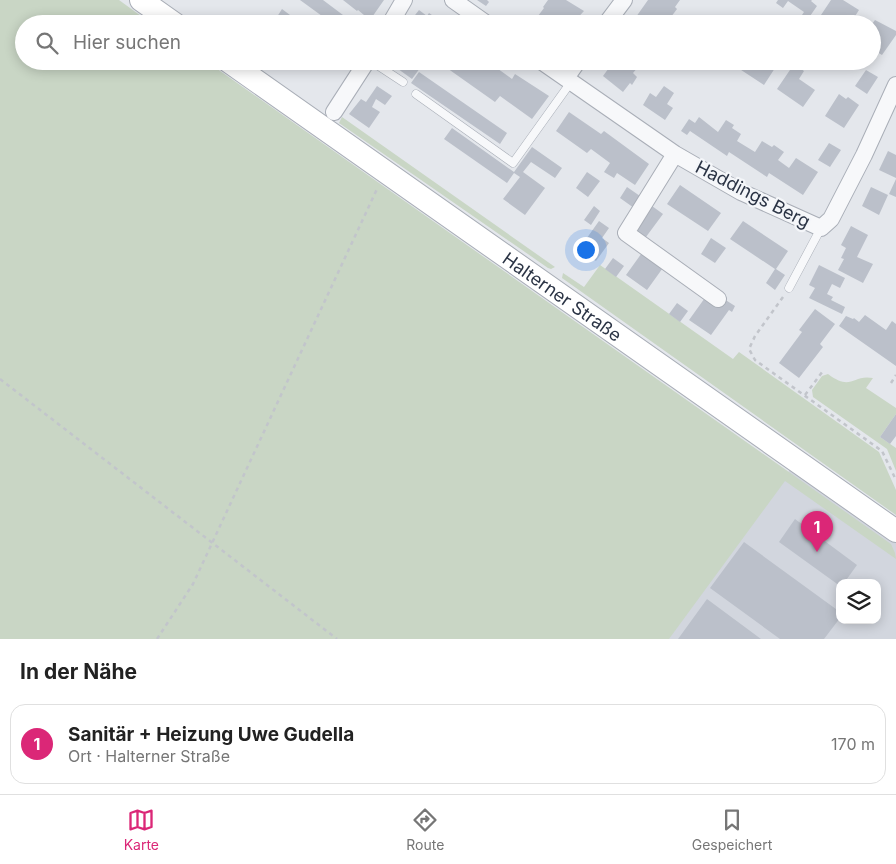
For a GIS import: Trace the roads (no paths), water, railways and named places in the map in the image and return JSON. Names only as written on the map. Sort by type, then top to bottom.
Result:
[{"type":"main road","points":[[141,0],[162,15]]},
{"type":"main road","name":"Halterner Straße","points":[[241,70],[896,531]]},
{"type":"street","points":[[395,15],[404,0]]},
{"type":"street","points":[[453,0],[474,15]]},
{"type":"street","points":[[613,15],[624,0]]},
{"type":"street","points":[[334,112],[362,70]]},
{"type":"street","name":"Haddings Berg","points":[[554,70],[675,154],[741,192],[821,228],[831,219],[864,155],[896,85]]},
{"type":"street","points":[[568,80],[573,70]]},
{"type":"street","name":"Haddings Berg","points":[[675,154],[626,234],[718,299]]},
{"type":"lane","points":[[385,70],[403,82]]},
{"type":"lane","points":[[416,94],[513,163],[568,80]]},
{"type":"lane","points":[[790,288],[821,228]]},
{"type":"place","name":"Sanitär + Heizung Uwe Gudella","points":[[817,552]]}]
